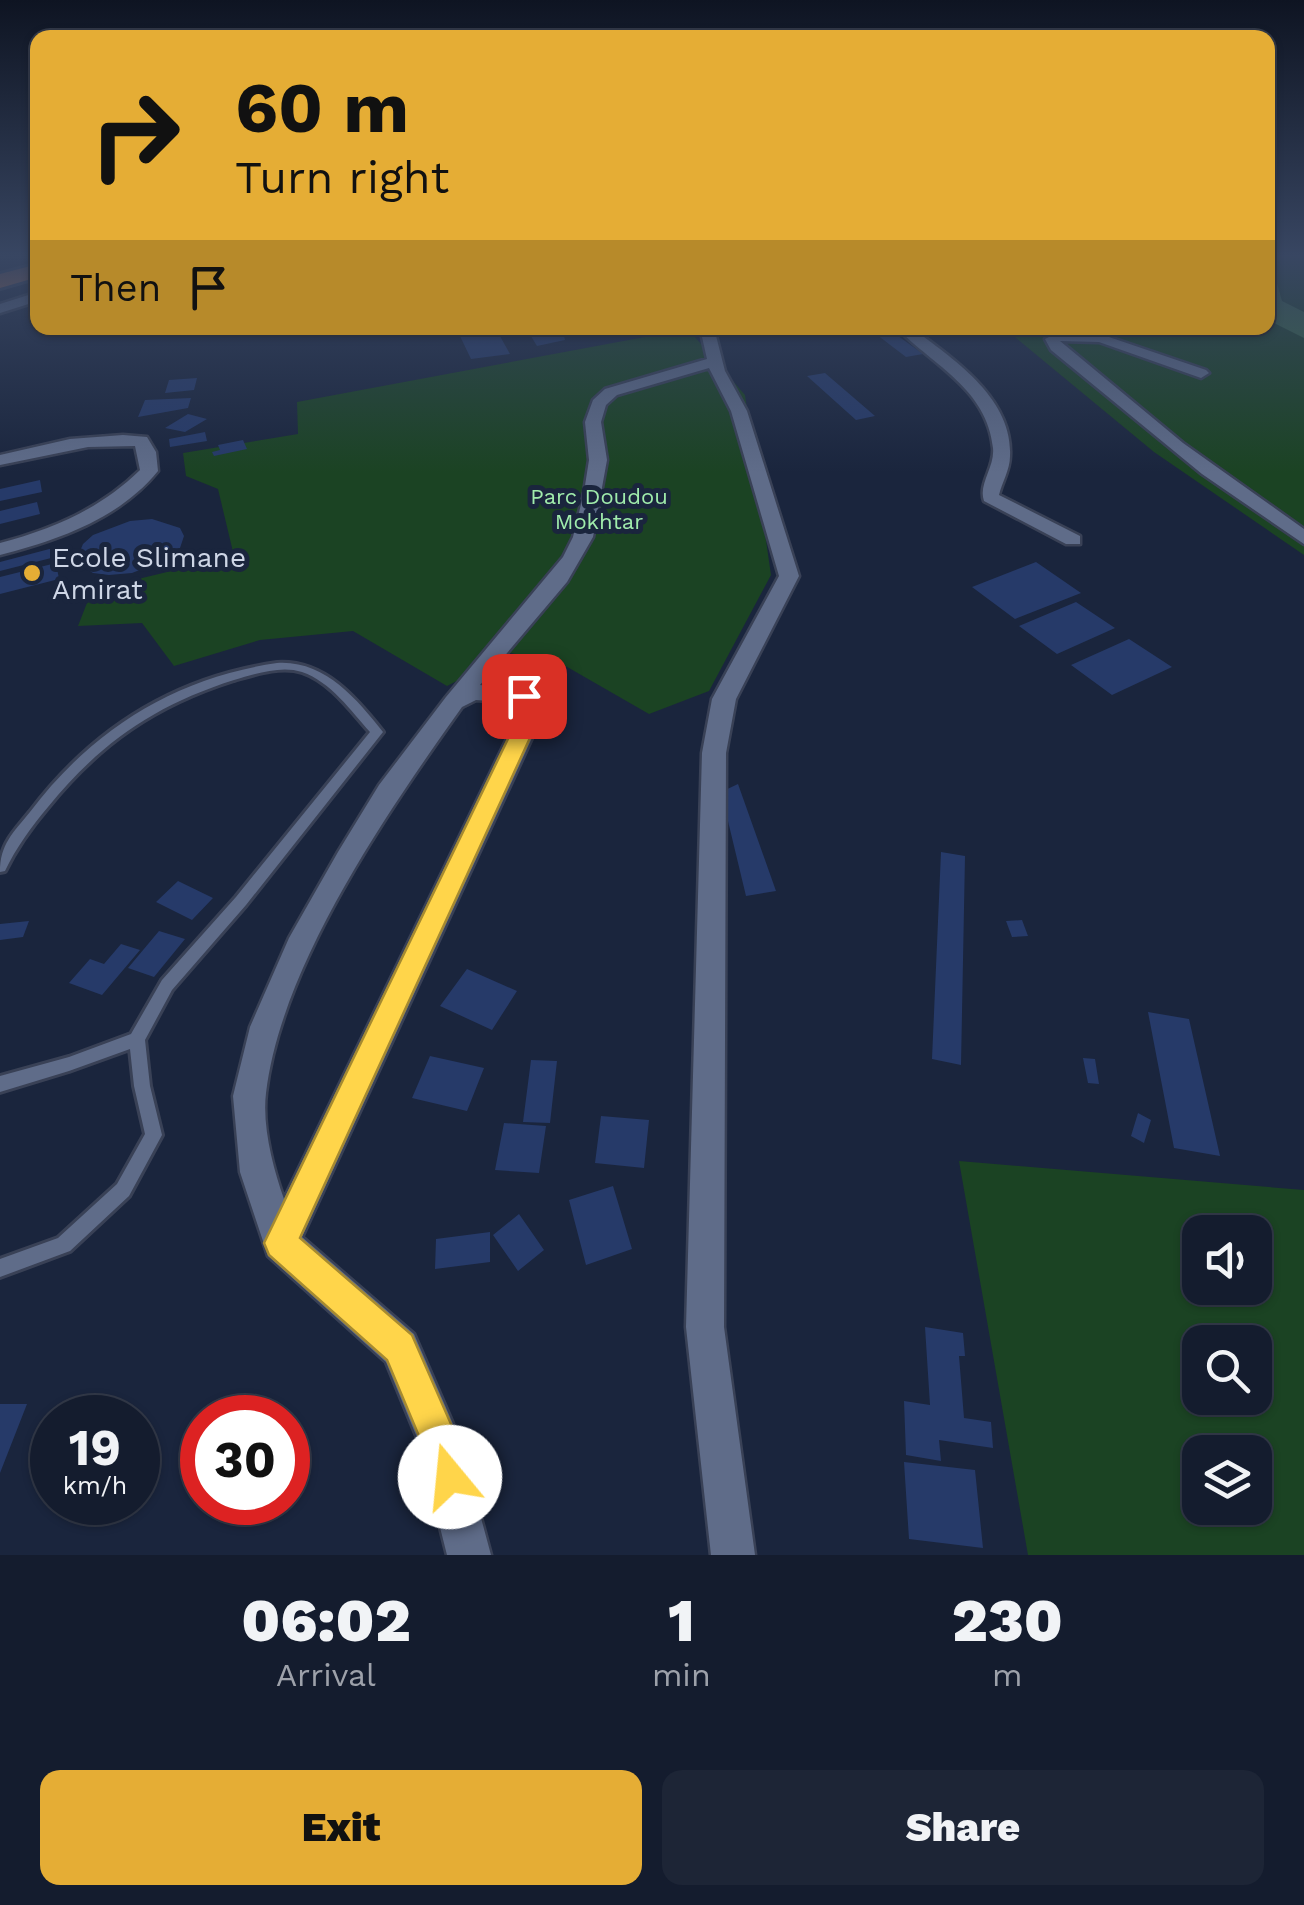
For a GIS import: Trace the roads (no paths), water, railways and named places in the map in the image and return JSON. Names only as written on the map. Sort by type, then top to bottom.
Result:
[{"type":"street","points":[[708,335],[713,362],[738,411],[789,576],[724,699],[714,753],[704,1327],[733,1555]]},
{"type":"street","points":[[912,335],[968,382],[992,412],[1003,456],[990,497],[1073,540]]},
{"type":"street","points":[[1058,335],[1051,341],[1226,486],[1304,538]]},
{"type":"street","points":[[1091,335],[1201,374]]},
{"type":"street","points":[[469,1555],[439,1440],[400,1348],[281,1243],[257,1172],[249,1096],[266,1026],[304,938],[388,792],[515,626],[560,578],[583,537],[598,460],[593,422],[603,396],[713,362]]},
{"type":"street","points":[[0,460],[65,444],[123,439],[141,441],[147,452],[148,471],[127,494],[88,521],[0,549]]},
{"type":"street","points":[[0,474],[48,466]]},
{"type":"street","points":[[281,1243],[531,714],[524,696],[473,692],[454,702]]},
{"type":"lane","points":[[0,867],[44,802],[95,744],[140,715],[223,680],[266,668],[302,668],[334,687],[377,732],[241,901],[167,984],[137,1039],[142,1086],[154,1135],[124,1190],[64,1245],[0,1268]]},
{"type":"lane","points":[[0,1084],[137,1039]]},
{"type":"place","name":"Ecole Slimane Amirat","points":[[32,573]]},
{"type":"park label","name":"Parc Doudou Mokhtar","points":[[599,508]]}]
